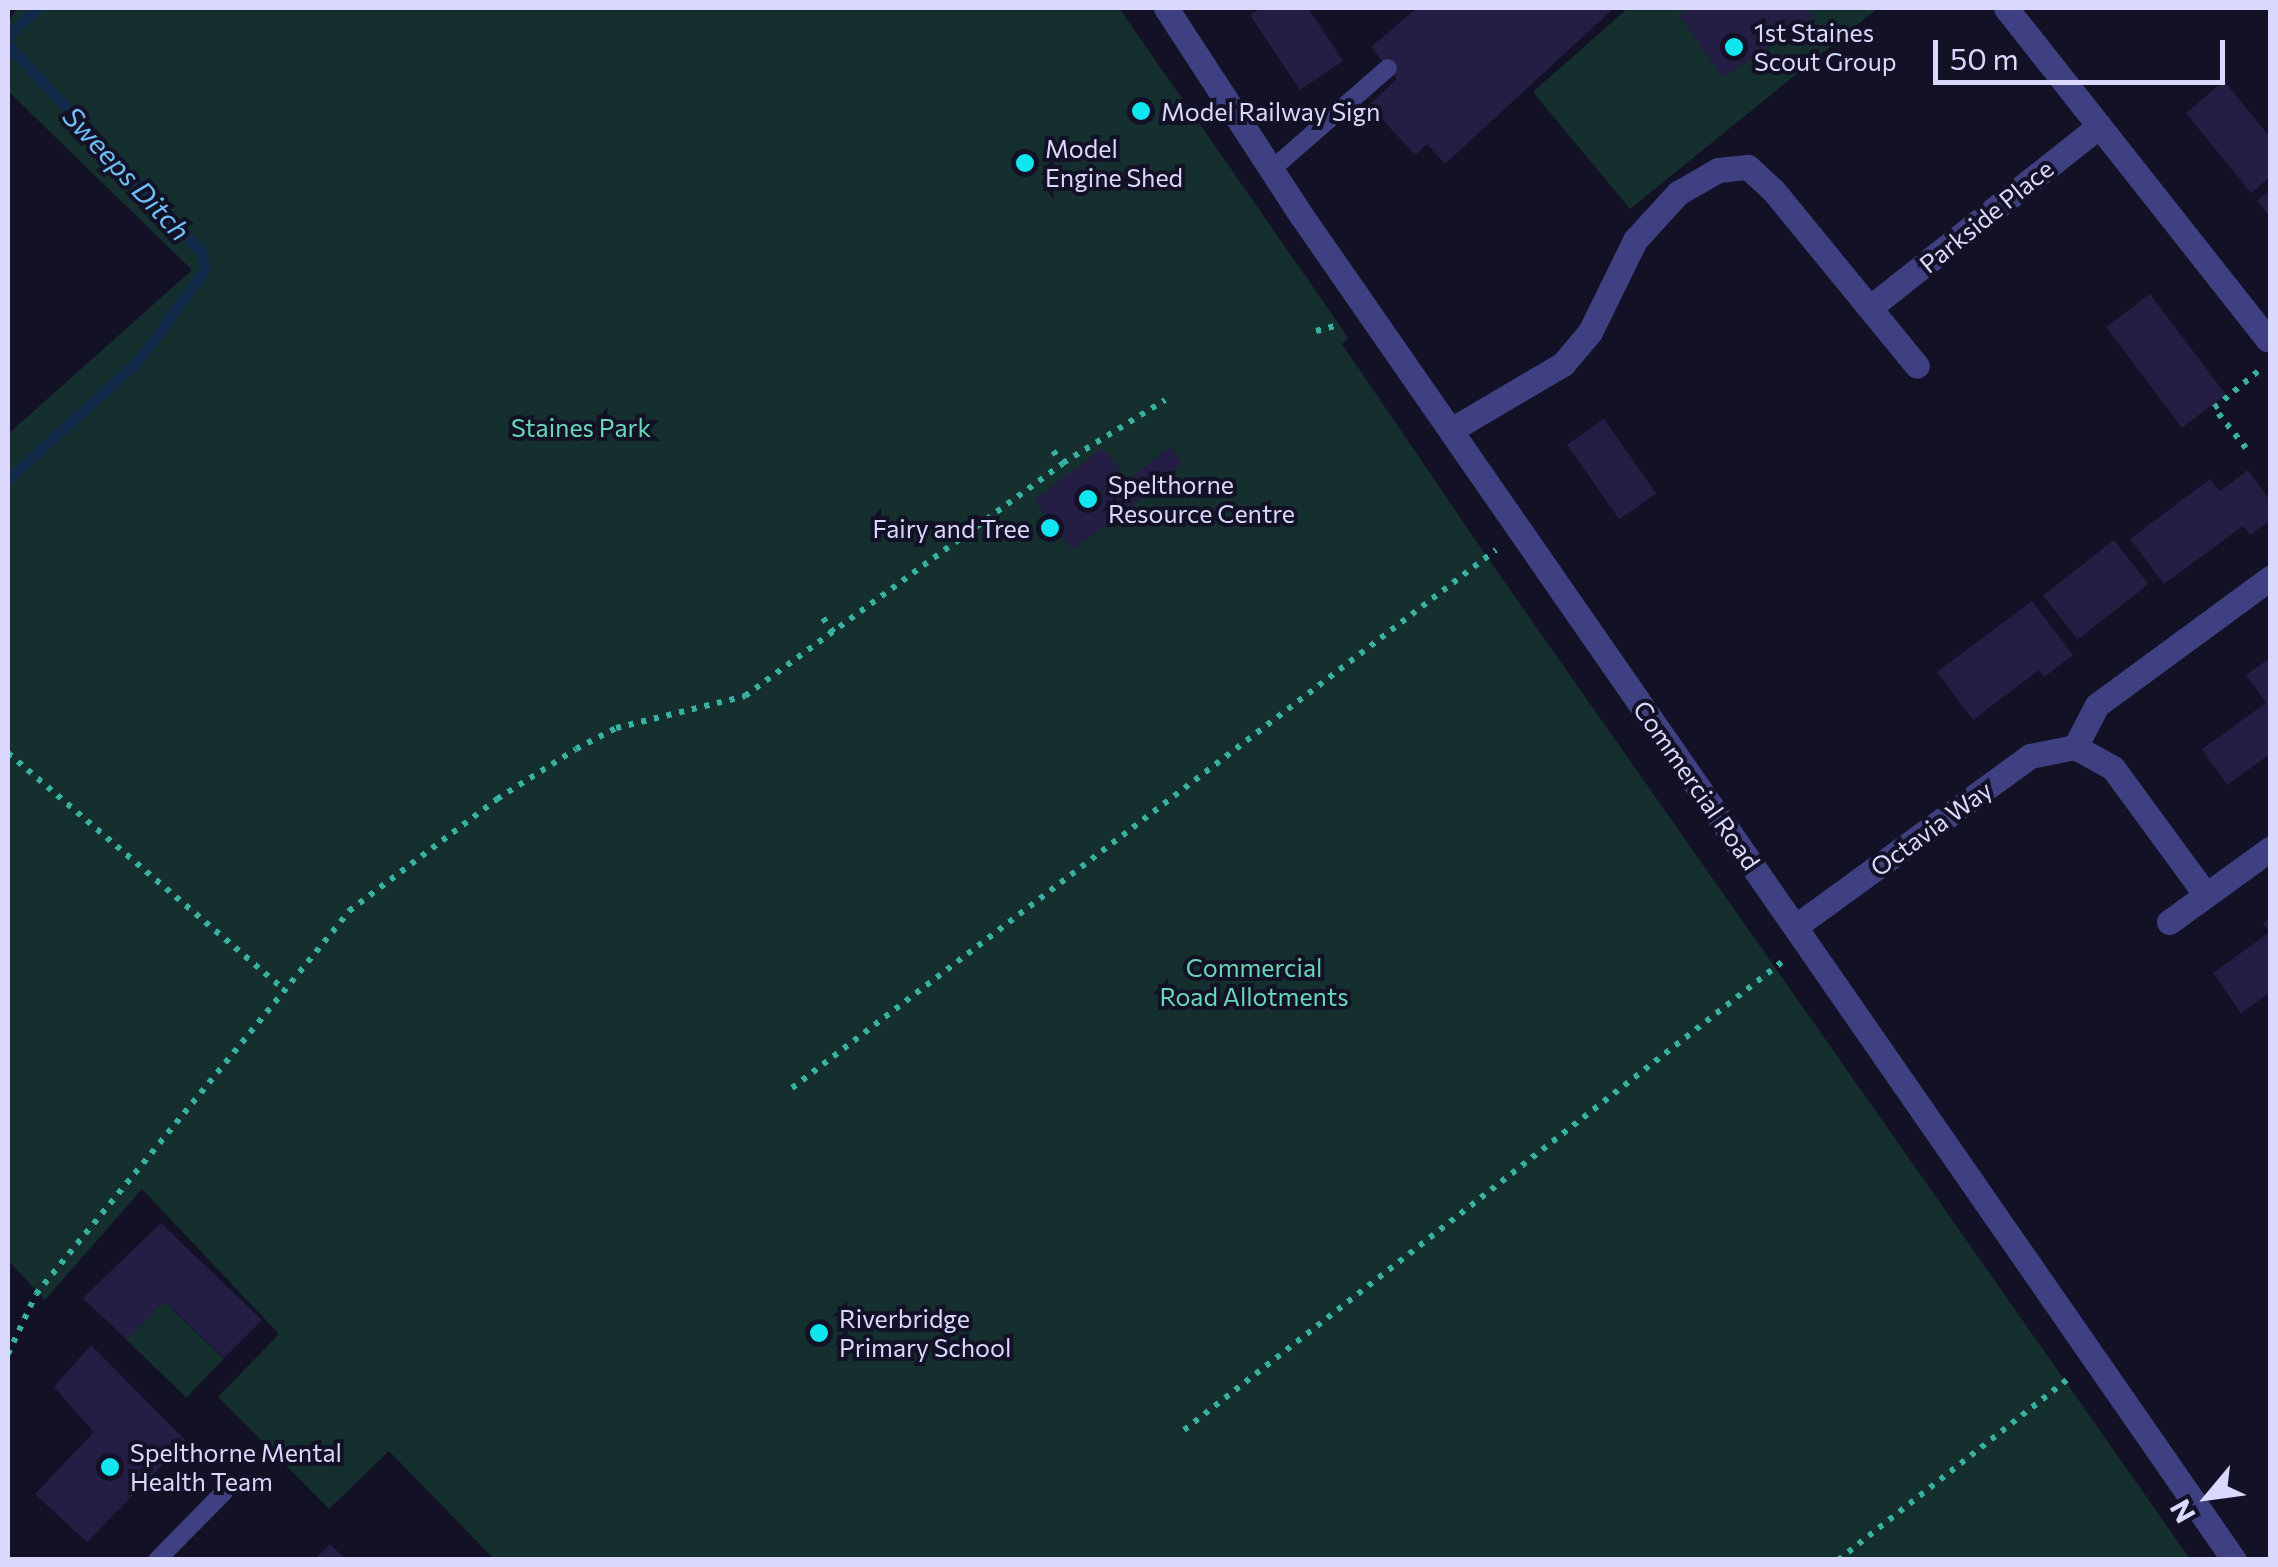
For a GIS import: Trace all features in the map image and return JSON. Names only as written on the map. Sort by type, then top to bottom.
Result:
[{"type":"street","name":"Commercial Road","points":[[1166,8],[1271,170],[2234,1560]]},
{"type":"street","points":[[2006,8],[2269,350]]},
{"type":"street","name":"Parkside Place","points":[[1872,306],[2099,126]]},
{"type":"street","points":[[1451,430],[1563,364],[1590,332],[1635,240],[1678,193],[1718,170],[1748,167],[1872,306],[1917,366]]},
{"type":"street","points":[[2206,896],[2113,768],[2074,747],[2097,705],[2270,578]]},
{"type":"street","name":"Octavia Way","points":[[1802,935],[2030,756],[2074,747]]},
{"type":"street","points":[[2169,922],[2270,850]]},
{"type":"lane","points":[[1271,170],[1388,68]]},
{"type":"lane","points":[[156,1560],[224,1492]]},
{"type":"path","points":[[1316,331],[1339,325]]},
{"type":"path","points":[[2246,448],[2214,408],[2269,350]]},
{"type":"path","points":[[8,1354],[36,1294],[348,911],[497,798],[616,728],[745,696],[1063,463],[1165,400]]},
{"type":"path","points":[[1053,451],[1063,463]]},
{"type":"path","points":[[792,1088],[1520,531]]},
{"type":"path","points":[[823,618],[834,633]]},
{"type":"path","points":[[8,753],[283,989]]},
{"type":"path","points":[[1184,1430],[1802,935]]},
{"type":"path","points":[[1838,1560],[2095,1360]]},
{"type":"green space","points":[[17,8],[1119,8],[1338,323],[1348,338],[1342,344],[1487,557],[2190,1559],[494,1559],[389,1451],[329,1509],[218,1397],[279,1334],[142,1189],[45,1300],[8,1260],[8,434],[192,270],[8,91],[8,22]]},
{"type":"green space","points":[[1628,8],[1878,8],[1630,209],[1533,92]]},
{"type":"green space","points":[[164,1301],[224,1359],[186,1398],[126,1340]]},
{"type":"building","points":[[1261,8],[1308,8],[1343,61],[1300,90],[1250,15]]},
{"type":"building","points":[[1417,8],[1614,8],[1445,164],[1427,144],[1415,155],[1369,105],[1397,79],[1371,47]]},
{"type":"building","name":"1st Staines Scout Group","points":[[1690,8],[1806,8],[1813,17],[1723,78],[1679,15]]},
{"type":"building","points":[[2224,81],[2270,137],[2270,177],[2251,193],[2186,113]]},
{"type":"building","name":"Model Engine Shed","points":[[1022,155],[1031,156],[1027,171],[1020,169]]},
{"type":"building","points":[[2270,190],[2270,217],[2257,201]]},
{"type":"building","points":[[2150,294],[2226,395],[2182,428],[2106,327]]},
{"type":"building","points":[[1604,419],[1656,494],[1619,519],[1567,445]]},
{"type":"building","points":[[1169,447],[1182,463],[1146,492],[1133,476]]},
{"type":"building","name":"Spelthorne Resource Centre","points":[[1103,448],[1141,498],[1072,550],[1034,500]]},
{"type":"building","points":[[2248,470],[2270,501],[2270,520],[2250,535],[2243,526],[2164,584],[2130,539],[2210,479],[2220,491]]},
{"type":"building","points":[[2114,540],[2148,584],[2078,640],[2043,595]]},
{"type":"building","points":[[2032,601],[2073,655],[2044,677],[2039,670],[1973,720],[1937,672]]},
{"type":"building","points":[[2270,658],[2270,754],[2227,785],[2202,749],[2266,703],[2246,675]]},
{"type":"building","points":[[2270,932],[2270,992],[2241,1013],[2213,973]]},
{"type":"building","points":[[161,1223],[262,1320],[224,1358],[164,1301],[127,1340],[83,1298]]},
{"type":"building","name":"Spelthorne Mental Health Team","points":[[91,1345],[186,1441],[87,1542],[35,1494],[94,1432],[54,1387]]},
{"type":"building","points":[[330,1544],[346,1560],[314,1560]]},
{"type":"waterway","name":"Sweeps Ditch","points":[[8,36],[37,8]]},
{"type":"waterway","name":"Sweeps Ditch","points":[[8,45],[202,252],[204,270],[139,360],[8,479]]},
{"type":"place","name":"1st Staines Scout Group","points":[[1734,47]]},
{"type":"place","name":"Model Railway Sign","points":[[1141,111]]},
{"type":"place","name":"Model Engine Shed","points":[[1025,163]]},
{"type":"place","name":"Spelthorne Resource Centre","points":[[1088,499]]},
{"type":"place","name":"Fairy and Tree","points":[[1050,528]]},
{"type":"place","name":"Riverbridge Primary School","points":[[819,1333]]},
{"type":"place","name":"Spelthorne Mental Health Team","points":[[110,1467]]},
{"type":"park label","name":"Staines Park","points":[[581,427]]},
{"type":"park label","name":"Commercial Road Allotments","points":[[1254,982]]}]
